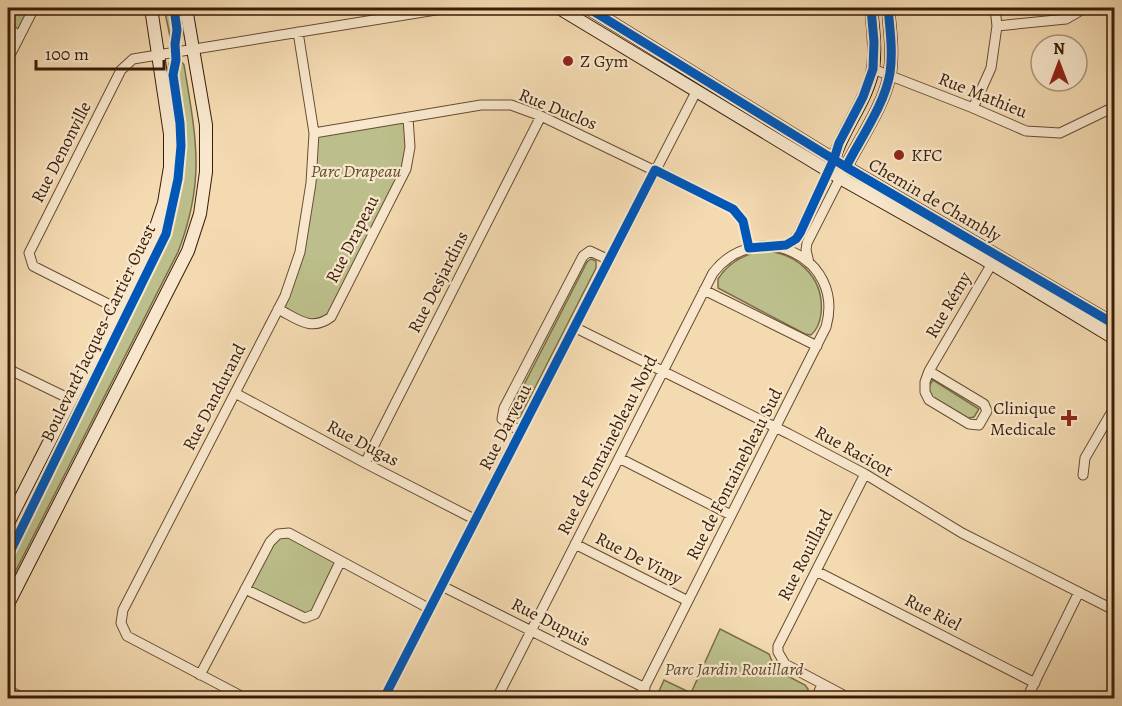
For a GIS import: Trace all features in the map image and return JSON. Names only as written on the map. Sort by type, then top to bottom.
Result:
[{"type":"main road","name":"Boulevard Jacques-Cartier Ouest","points":[[8,523],[151,242],[164,203],[170,167],[170,134],[151,8]]},
{"type":"main road","points":[[8,604],[188,251],[200,213],[206,172],[207,125],[186,8]]},
{"type":"main road","name":"Chemin de Chambly","points":[[560,8],[696,92],[1114,324]]},
{"type":"main road","name":"Chemin de Chambly","points":[[588,8],[831,165]]},
{"type":"main road","points":[[831,165],[839,143],[863,97],[873,69],[874,42],[871,8]]},
{"type":"main road","points":[[843,172],[880,102],[889,76],[892,45],[888,8]]},
{"type":"main road","name":"Chemin de Chambly","points":[[994,259],[1114,338]]},
{"type":"street","points":[[8,59],[34,8]]},
{"type":"street","name":"Rue Denonville","points":[[118,309],[33,266],[29,253],[121,70],[133,59],[448,8]]},
{"type":"street","points":[[973,108],[991,68],[997,26],[995,8]]},
{"type":"street","points":[[997,26],[1066,19],[1085,8]]},
{"type":"street","points":[[8,28],[19,36]]},
{"type":"street","name":"Rue Dandurand","points":[[245,699],[127,636],[121,623],[123,610],[285,296],[300,252],[311,183],[314,133],[298,32]]},
{"type":"street","name":"Rue Mathieu","points":[[873,69],[1026,131],[1060,133],[1114,107]]},
{"type":"street","name":"Rue Darveau","points":[[384,699],[696,92]]},
{"type":"street","name":"Rue Duclos","points":[[314,133],[481,105],[511,105],[541,116],[733,209],[743,221],[748,248]]},
{"type":"street","name":"Rue Desjardins","points":[[365,464],[541,116]]},
{"type":"street","name":"Rue Drapeau","points":[[278,309],[310,324],[321,324],[331,317],[406,169],[410,147],[408,118]]},
{"type":"street","points":[[778,247],[790,244],[798,235],[831,165]]},
{"type":"street","points":[[809,263],[807,243],[843,172]]},
{"type":"street","points":[[778,247],[798,255],[809,263]]},
{"type":"street","name":"Rue de Fontainebleau Nord","points":[[497,699],[713,273],[723,261],[748,248],[778,247]]},
{"type":"street","name":"Rue Darveau","points":[[521,432],[502,419],[504,408],[583,256],[590,251],[609,260]]},
{"type":"street","name":"Rue Rémy","points":[[929,371],[984,404],[987,411],[979,425],[969,424],[929,400],[925,392],[925,382],[929,371],[994,259]]},
{"type":"street","name":"Rue de Fontainebleau Sud","points":[[639,699],[828,321],[829,303],[822,278],[809,263]]},
{"type":"street","points":[[704,290],[817,346]]},
{"type":"street","name":"Rue Racicot","points":[[574,327],[865,474],[962,533],[1114,610]]},
{"type":"street","points":[[8,369],[72,400]]},
{"type":"street","name":"Rue Dugas","points":[[235,393],[365,464],[476,520]]},
{"type":"street","points":[[1083,475],[1085,458],[1114,408]]},
{"type":"street","points":[[619,458],[731,515]]},
{"type":"street","name":"Rue Rouillard","points":[[822,685],[785,663],[778,652],[781,638],[865,474]]},
{"type":"street","points":[[200,675],[244,589],[270,542],[278,534],[289,533],[430,609]]},
{"type":"street","name":"Rue De Vimy","points":[[575,544],[688,601]]},
{"type":"street","points":[[244,589],[305,618],[315,614],[340,562]]},
{"type":"street","name":"Rue Riel","points":[[816,571],[1035,683]]},
{"type":"street","name":"Rue Dupuis","points":[[442,586],[645,688]]},
{"type":"street","points":[[1027,699],[1079,592]]},
{"type":"street","points":[[816,699],[822,685],[849,699]]},
{"type":"street","points":[[8,690],[23,699]]},
{"type":"green space","points":[[8,8],[34,8],[19,36],[8,28]]},
{"type":"green space","points":[[164,8],[179,8],[183,33],[180,42],[171,41]]},
{"type":"green space","points":[[172,60],[181,61],[184,65],[195,137],[195,180],[187,226],[178,252],[8,586],[8,547],[163,234],[174,185],[178,149],[168,70]]},
{"type":"green space","name":"Parc Drapeau","points":[[408,118],[406,169],[331,317],[321,324],[278,309],[300,252],[314,133]]},
{"type":"green space","points":[[761,251],[774,252],[796,261],[813,278],[821,301],[821,314],[818,325],[811,335],[805,334],[718,288],[718,279],[731,264],[742,257]]},
{"type":"green space","points":[[591,259],[596,261],[596,268],[520,417],[512,419],[510,412],[587,262]]},
{"type":"green space","points":[[933,380],[979,409],[974,417],[968,418],[928,397],[927,389]]},
{"type":"green space","points":[[289,533],[340,562],[315,614],[305,618],[245,589],[270,542]]},
{"type":"green space","name":"Parc Jardin Rouillard","points":[[720,629],[769,654],[774,666],[780,672],[805,685],[808,689],[807,698],[656,698],[664,680],[691,693]]},
{"type":"cycle path","points":[[8,556],[166,234],[178,179],[181,146],[173,75],[177,30],[174,8]]},
{"type":"cycle path","points":[[588,8],[846,167],[1114,324]]},
{"type":"cycle path","points":[[384,698],[655,170],[733,209],[743,221],[749,248],[786,245],[796,239],[834,159],[839,143],[863,97],[873,69],[874,42],[871,8]]},
{"type":"cycle path","points":[[846,167],[878,109],[887,85],[891,57],[888,8]]},
{"type":"place","name":"Z Gym","points":[[568,61]]},
{"type":"place","name":"KFC","points":[[899,155]]},
{"type":"place","name":"Clinique Medicale","points":[[1069,418]]}]
